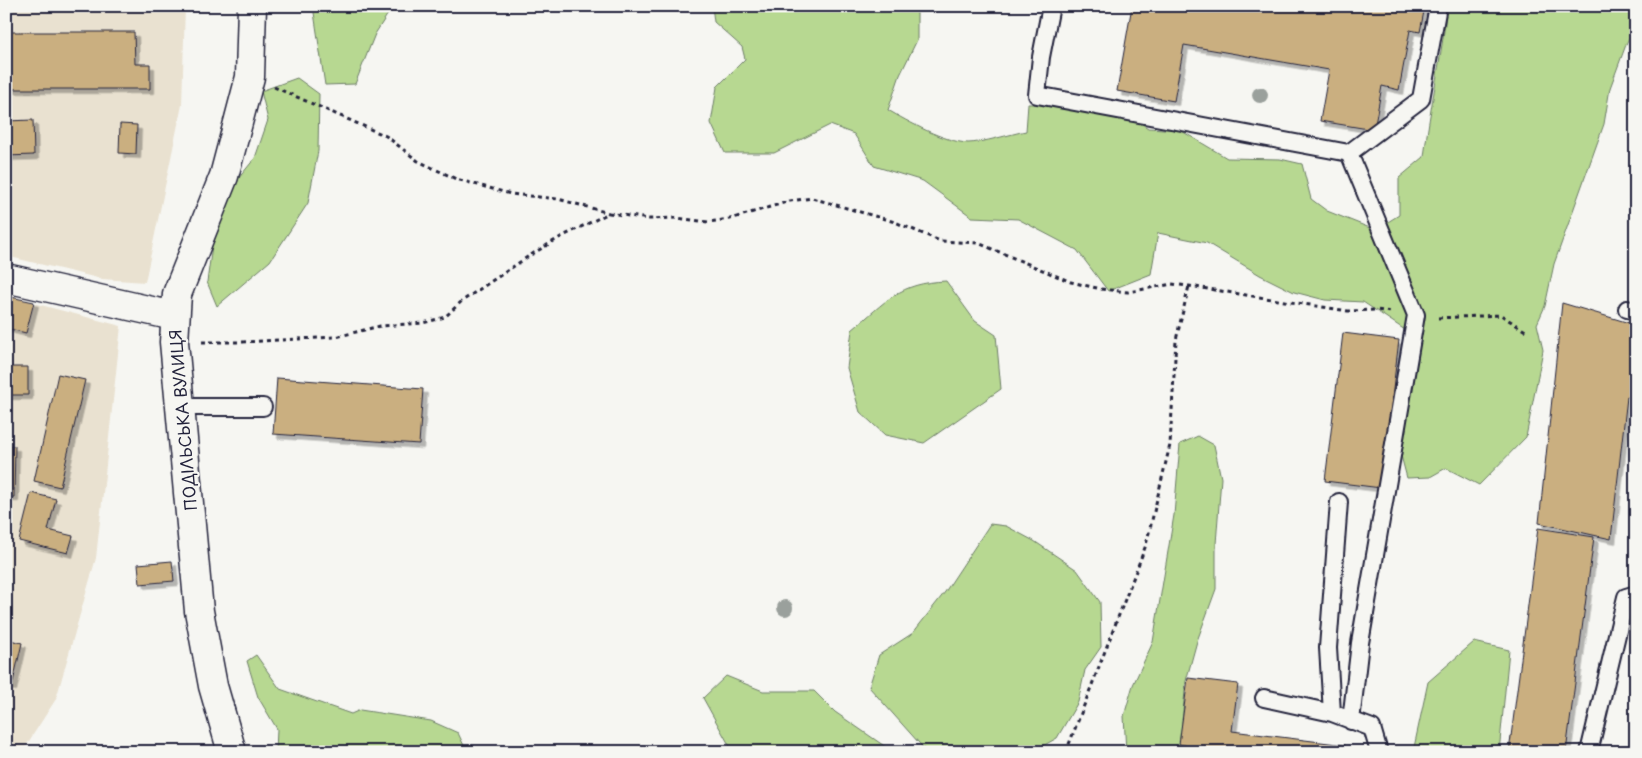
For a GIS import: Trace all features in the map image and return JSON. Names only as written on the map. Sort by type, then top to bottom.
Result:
[{"type":"street","name":"ПОДІЛЬСЬКА ВУЛИЦЯ","points":[[232,752],[213,686],[199,611],[174,329],[177,294],[224,176],[250,77],[252,6]]},
{"type":"street","points":[[6,278],[174,329]]},
{"type":"lane","points":[[1051,6],[1041,57],[1037,95],[1349,152],[1421,99],[1438,6]]},
{"type":"lane","points":[[1349,152],[1416,315],[1360,644],[1351,721]]},
{"type":"lane","points":[[181,407],[263,406]]},
{"type":"lane","points":[[1332,714],[1328,648],[1339,502]]},
{"type":"lane","points":[[1589,752],[1626,597],[1636,594]]},
{"type":"lane","points":[[1264,698],[1332,714],[1372,728],[1379,752]]},
{"type":"path","points":[[250,77],[386,136],[418,161],[456,179],[511,194],[558,199],[609,213],[649,220],[676,218],[708,222],[730,219],[790,201],[812,198],[895,222],[940,241],[978,243],[1071,282],[1101,289],[1128,292],[1172,284],[1348,311],[1376,310],[1435,318],[1501,315],[1527,332]]},
{"type":"path","points":[[174,329],[243,342],[336,336],[380,326],[423,323],[445,317],[462,301],[530,256],[559,238],[609,213]]},
{"type":"path","points":[[1066,752],[1146,545],[1170,445],[1176,340],[1189,286]]},
{"type":"shaded area","points":[[6,6],[185,6],[182,105],[145,282],[102,279],[6,256]]},
{"type":"shaded area","points":[[6,296],[121,326],[96,558],[56,699],[22,752],[6,752]]},
{"type":"green space","points":[[313,6],[393,6],[375,34],[355,84],[325,85]]},
{"type":"green space","points":[[712,6],[917,6],[917,40],[900,75],[888,110],[916,125],[949,139],[974,143],[1026,131],[1028,104],[1076,104],[1120,109],[1148,128],[1180,130],[1227,158],[1280,159],[1302,164],[1311,199],[1327,211],[1375,230],[1399,215],[1399,178],[1424,157],[1447,6],[1636,6],[1636,25],[1627,42],[1610,88],[1604,124],[1554,264],[1545,306],[1537,324],[1543,350],[1526,437],[1479,485],[1446,468],[1430,477],[1407,478],[1397,441],[1411,334],[1363,302],[1325,300],[1294,292],[1260,275],[1207,243],[1158,233],[1151,274],[1108,291],[1077,250],[1018,219],[972,217],[923,181],[874,166],[854,134],[830,125],[774,153],[725,153],[711,123],[717,87],[745,59],[742,47],[714,22]]},
{"type":"green space","points":[[297,78],[319,94],[318,151],[308,203],[270,261],[217,306],[207,282],[214,231],[225,195],[255,158],[268,120],[261,91]]},
{"type":"green space","points":[[946,281],[975,321],[996,335],[1001,389],[924,443],[885,435],[860,412],[847,368],[852,330],[894,295],[916,285]]},
{"type":"green space","points":[[1198,436],[1214,445],[1221,478],[1216,544],[1216,589],[1197,641],[1186,681],[1179,752],[1126,752],[1124,716],[1133,685],[1153,642],[1174,515],[1180,444]]},
{"type":"green space","points":[[990,524],[1006,526],[1034,541],[1077,570],[1100,602],[1101,647],[1085,670],[1078,702],[1057,738],[1032,752],[927,752],[869,687],[879,655],[913,633],[945,592]]},
{"type":"green space","points":[[1474,642],[1509,650],[1499,752],[1413,752],[1428,682]]},
{"type":"green space","points":[[256,655],[280,689],[351,714],[360,710],[431,721],[458,733],[467,752],[276,752],[277,729],[258,697],[247,661]]},
{"type":"green space","points":[[726,676],[763,691],[814,691],[835,712],[893,752],[733,752],[703,698]]},
{"type":"building","points":[[1132,6],[1425,6],[1420,32],[1410,30],[1399,90],[1382,86],[1374,130],[1320,121],[1329,70],[1184,45],[1174,101],[1117,91]]},
{"type":"building","points":[[6,32],[134,32],[135,64],[150,64],[150,89],[6,89]]},
{"type":"building","points":[[33,120],[34,155],[6,156],[6,121]]},
{"type":"building","points":[[120,124],[137,125],[136,154],[119,153]]},
{"type":"building","points":[[6,296],[34,302],[26,333],[6,328]]},
{"type":"building","points":[[1562,303],[1636,325],[1636,398],[1627,397],[1611,539],[1539,523]]},
{"type":"building","points":[[1343,333],[1399,340],[1381,488],[1325,481]]},
{"type":"building","points":[[6,367],[28,367],[28,395],[6,395]]},
{"type":"building","points":[[58,374],[85,380],[60,487],[34,481]]},
{"type":"building","points":[[277,378],[423,389],[419,444],[273,434]]},
{"type":"building","points":[[6,446],[15,446],[14,497],[6,497]]},
{"type":"building","points":[[31,493],[56,499],[48,530],[73,536],[68,553],[19,541]]},
{"type":"building","points":[[1538,528],[1594,537],[1566,752],[1509,752]]},
{"type":"building","points":[[172,561],[174,581],[140,584],[138,564]]},
{"type":"building","points":[[6,639],[22,643],[12,686],[6,685]]},
{"type":"building","points":[[1188,678],[1238,684],[1232,731],[1345,745],[1344,752],[1189,752],[1189,746],[1179,744]]}]
